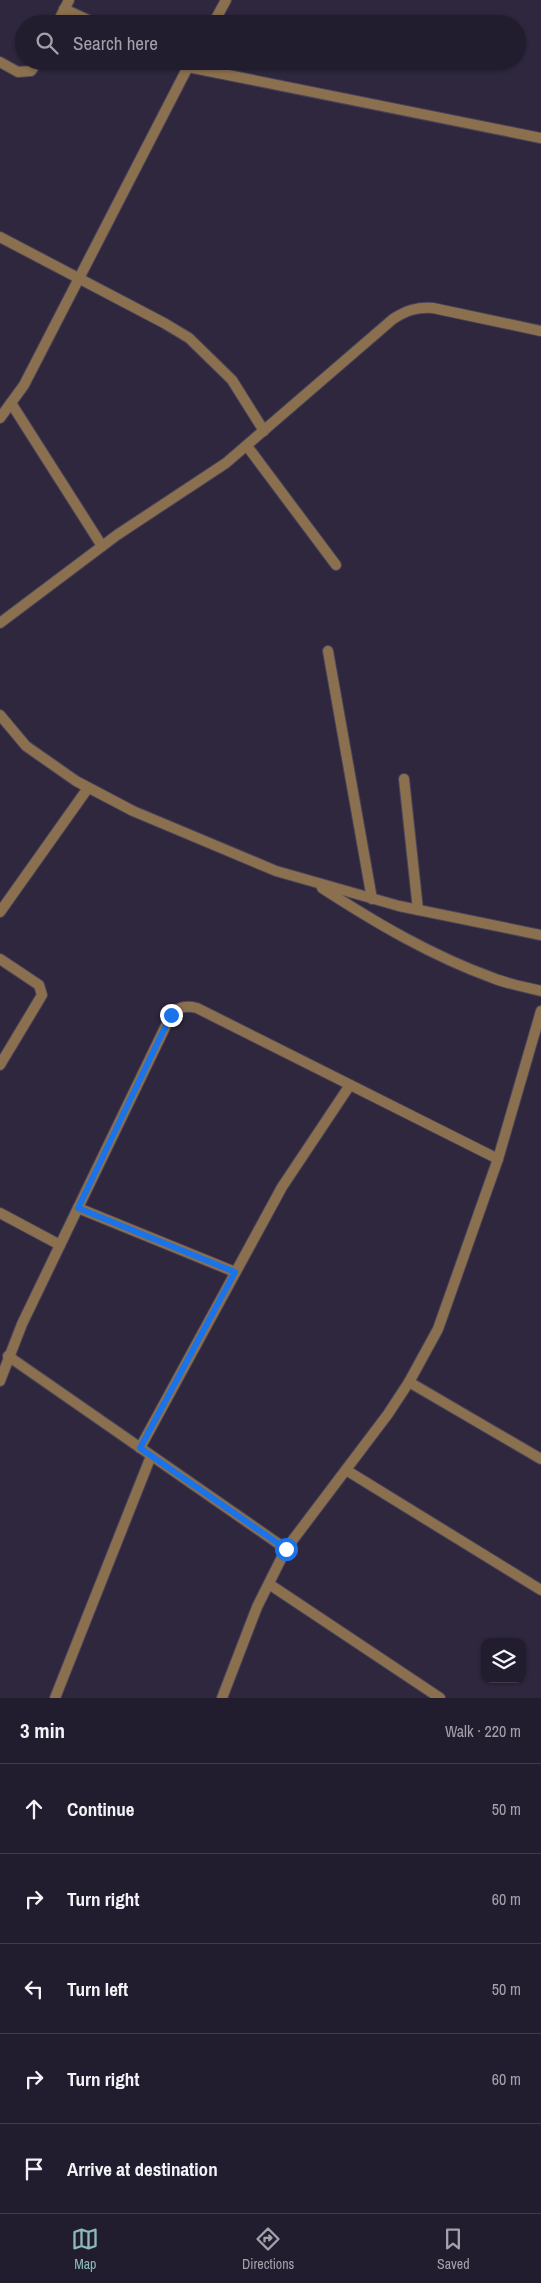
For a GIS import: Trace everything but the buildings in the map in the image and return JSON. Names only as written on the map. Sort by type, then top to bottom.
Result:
[{"type":"street","points":[[218,15],[226,0]]},
{"type":"street","points":[[66,4],[83,15]]},
{"type":"street","points":[[0,62],[15,69]]},
{"type":"street","points":[[18,70],[25,73],[32,70]]},
{"type":"street","points":[[0,418],[24,385],[187,70]]},
{"type":"street","points":[[218,70],[541,138]]},
{"type":"street","points":[[0,237],[80,278],[189,338],[232,380],[264,431]]},
{"type":"street","points":[[0,623],[102,546],[226,463],[386,325],[406,310],[421,307],[434,308],[541,332]]},
{"type":"street","points":[[11,403],[102,546]]},
{"type":"street","points":[[247,446],[336,565]]},
{"type":"street","points":[[328,651],[372,899]]},
{"type":"street","points":[[0,715],[26,746],[88,788],[133,811],[268,868],[372,899],[541,935]]},
{"type":"street","points":[[404,779],[418,910]]},
{"type":"street","points":[[0,912],[88,788]]},
{"type":"street","points":[[313,882],[373,921],[430,951],[493,978],[541,991]]},
{"type":"street","points":[[0,959],[39,985],[42,995],[0,1065]]},
{"type":"street","points":[[0,1381],[8,1356],[60,1245],[171,1015],[178,1008],[188,1005],[197,1008],[498,1159]]},
{"type":"street","points":[[222,1698],[257,1607],[286,1549],[410,1382],[438,1329],[498,1159],[541,1011]]},
{"type":"street","points":[[140,1448],[282,1188],[350,1085]]},
{"type":"street","points":[[78,1208],[235,1272]]},
{"type":"street","points":[[0,1213],[60,1245]]},
{"type":"street","points":[[8,1356],[286,1549]]},
{"type":"street","points":[[410,1382],[541,1459]]},
{"type":"street","points":[[55,1698],[152,1456]]},
{"type":"street","points":[[346,1470],[541,1590]]},
{"type":"street","points":[[268,1584],[440,1698]]},
{"type":"route","points":[[171,1015],[78,1208],[235,1272],[140,1448],[286,1549]]}]
